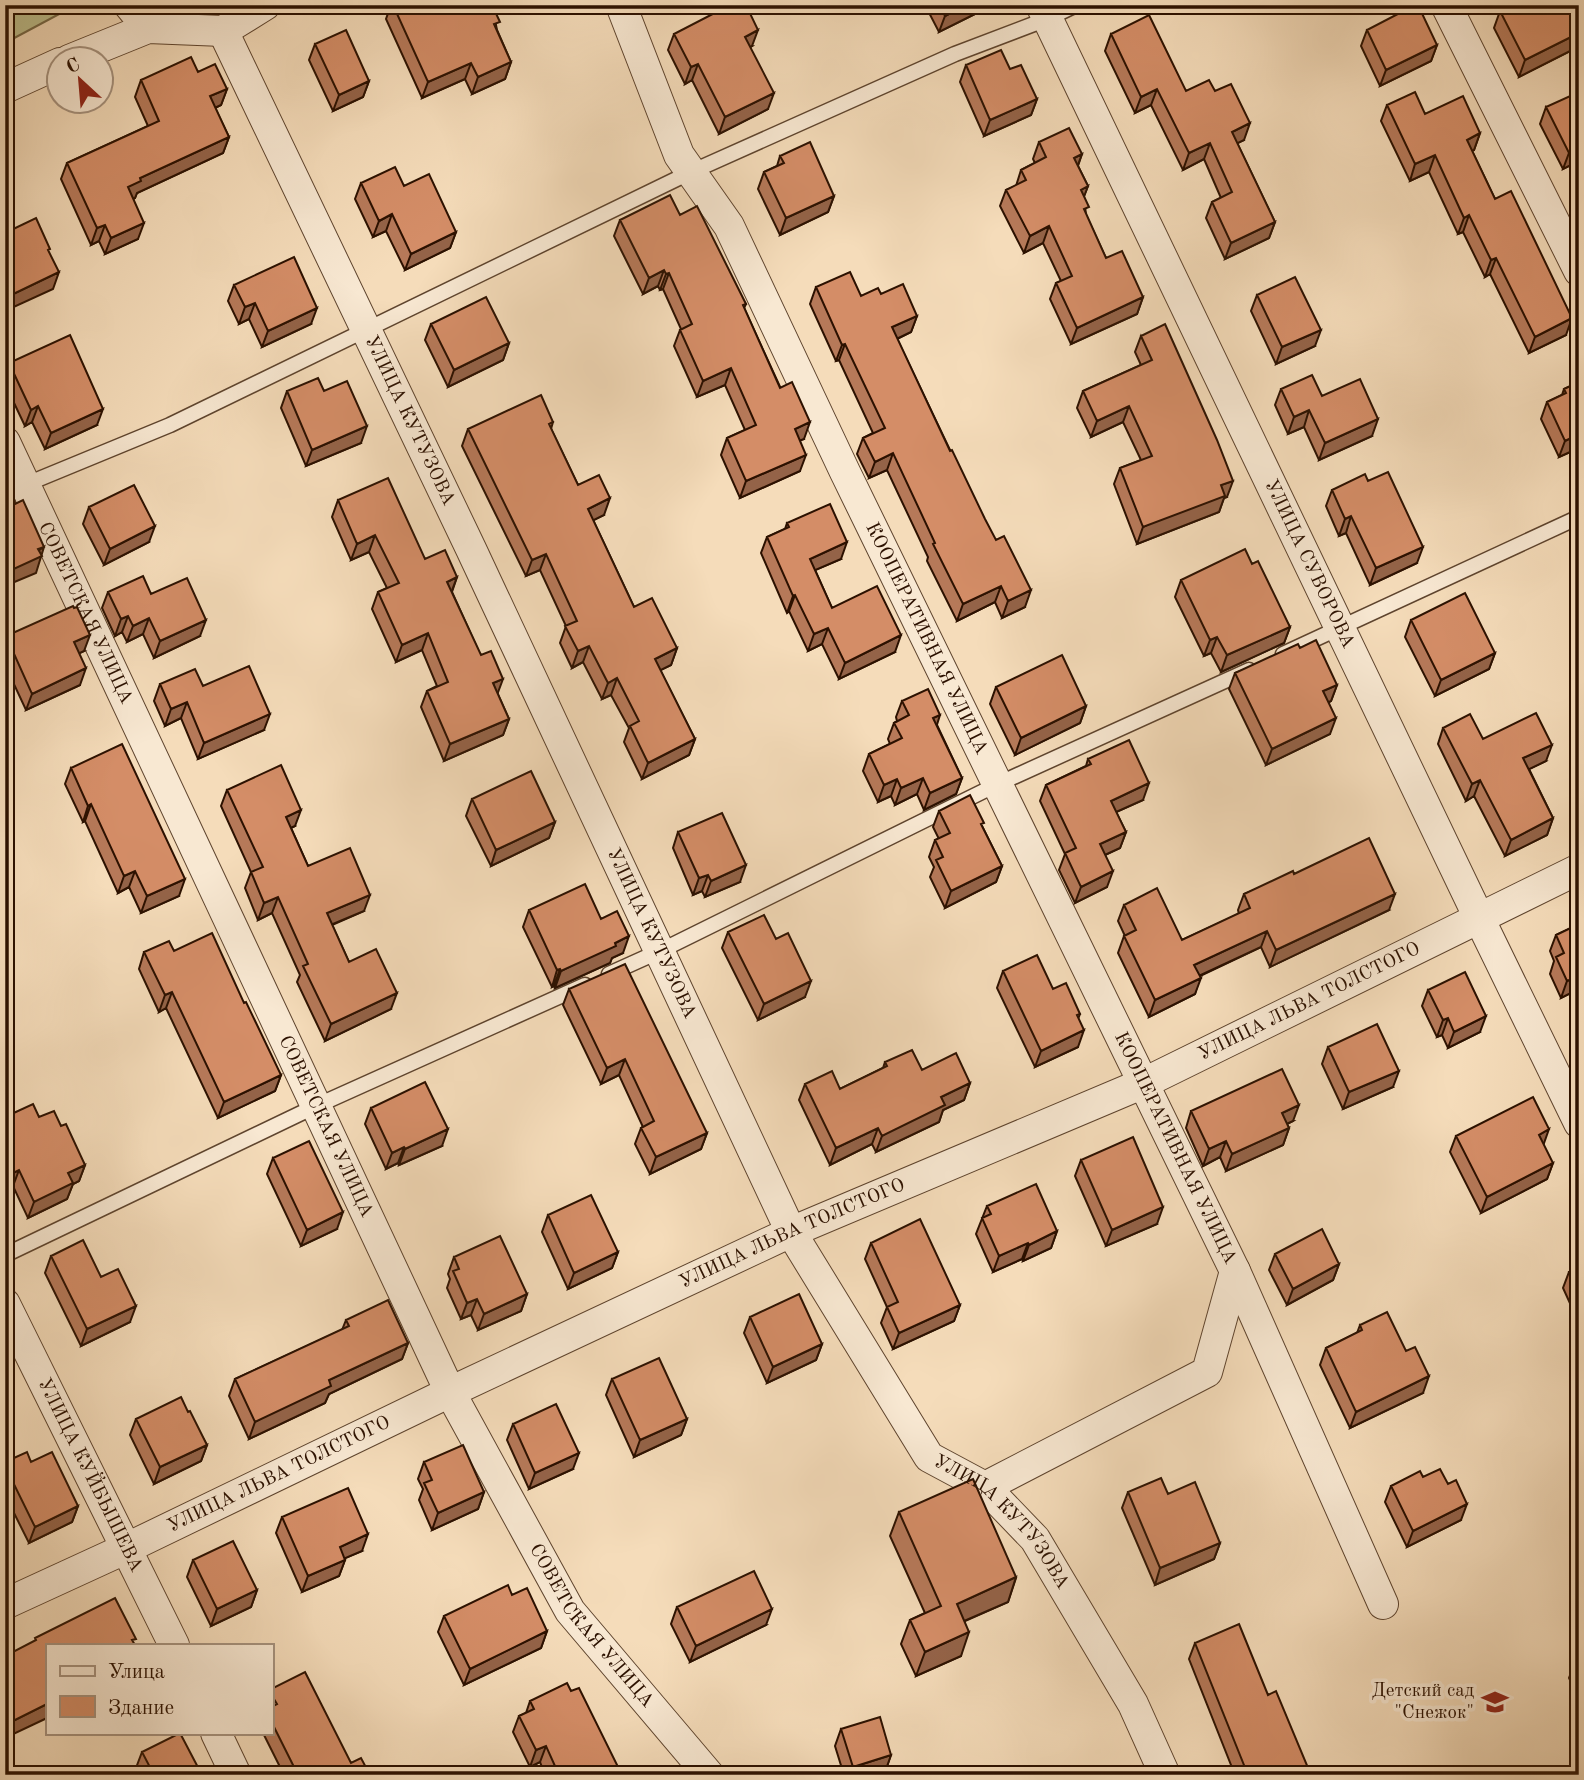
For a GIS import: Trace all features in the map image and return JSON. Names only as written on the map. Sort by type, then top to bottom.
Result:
[{"type":"street","points":[[129,5],[148,28]]},
{"type":"street","points":[[104,46],[148,28],[223,31],[265,5]]},
{"type":"street","name":"КООПЕРАТИВНАЯ УЛИЦА","points":[[621,5],[679,155],[729,226],[845,472],[1236,1271],[1383,1604]]},
{"type":"street","points":[[1447,5],[1579,271]]},
{"type":"street","name":"УЛИЦА СУВОРОВА","points":[[1044,12],[1579,1123]]},
{"type":"street","name":"УЛИЦА КУТУЗОВА","points":[[223,31],[471,549],[791,1232],[929,1457],[985,1487],[1035,1539],[1133,1704],[1165,1775]]},
{"type":"street","points":[[5,88],[46,69]]},
{"type":"street","name":"СОВЕТСКАЯ УЛИЦА","points":[[5,442],[15,489],[316,1106],[450,1392],[570,1611],[709,1775]]},
{"type":"street","name":"УЛИЦА ЛЬВА ТОЛСТОГО","points":[[5,1604],[791,1232],[1144,1083],[1579,869]]},
{"type":"street","name":"КООПЕРАТИВНАЯ УЛИЦА","points":[[985,1487],[1207,1372],[1236,1271]]},
{"type":"street","name":"УЛИЦА КУЙБЫШЕВА","points":[[5,1304],[174,1644]]},
{"type":"street","points":[[216,1734],[236,1775]]},
{"type":"lane","points":[[15,489],[170,425],[691,172],[1044,12],[1076,5]]},
{"type":"lane","points":[[5,1255],[316,1106],[660,951],[998,784],[1579,517]]},
{"type":"green space","points":[[5,5],[76,5],[5,43]]},
{"type":"building","points":[[393,5],[492,5],[500,22],[494,24],[511,62],[478,77],[471,63],[428,82]]},
{"type":"building","points":[[730,5],[746,5],[758,30],[745,37],[774,93],[725,117],[698,64],[691,67],[674,34]]},
{"type":"building","points":[[940,5],[966,5],[945,16]]},
{"type":"building","points":[[1418,5],[1437,45],[1386,70],[1367,30]]},
{"type":"building","points":[[1513,5],[1571,5],[1579,20],[1579,33],[1525,60],[1500,11]]},
{"type":"building","points":[[1149,15],[1186,91],[1209,80],[1215,91],[1231,84],[1250,123],[1232,132],[1275,222],[1231,243],[1212,202],[1232,192],[1210,143],[1189,153],[1157,89],[1141,97],[1111,34]]},
{"type":"building","points":[[346,30],[369,81],[339,95],[315,44]]},
{"type":"building","points":[[1001,50],[1010,69],[1021,65],[1037,99],[990,120],[966,65]]},
{"type":"building","points":[[191,57],[198,72],[215,64],[227,89],[210,96],[229,137],[140,178],[141,181],[128,187],[144,223],[111,238],[105,225],[97,228],[67,163],[159,121],[141,80]]},
{"type":"building","points":[[1415,92],[1425,114],[1463,96],[1480,133],[1467,140],[1495,199],[1511,191],[1572,318],[1535,337],[1496,258],[1491,260],[1469,215],[1464,218],[1435,155],[1415,164],[1387,105]]},
{"type":"building","points":[[1579,92],[1579,148],[1569,153],[1546,107]]},
{"type":"building","points":[[1069,128],[1082,154],[1074,158],[1088,186],[1081,190],[1089,207],[1084,209],[1106,258],[1122,251],[1143,297],[1077,328],[1056,283],[1072,276],[1049,226],[1030,236],[1006,190],[1026,180],[1021,170],[1046,157],[1039,142]]},
{"type":"building","points":[[810,142],[834,196],[786,218],[764,172],[784,163],[780,156]]},
{"type":"building","points":[[395,167],[404,186],[429,174],[456,232],[411,254],[392,214],[379,221],[361,183]]},
{"type":"building","points":[[670,195],[680,215],[697,206],[746,304],[743,305],[780,388],[792,382],[810,422],[795,429],[806,455],[746,481],[727,438],[756,425],[731,368],[703,381],[680,330],[692,324],[669,273],[666,274],[664,270],[649,278],[620,220]]},
{"type":"building","points":[[36,218],[59,272],[5,298],[5,233]]},
{"type":"building","points":[[294,257],[317,308],[268,331],[255,303],[245,307],[234,285]]},
{"type":"building","points":[[850,272],[861,296],[878,288],[881,294],[903,284],[917,316],[892,327],[950,451],[952,450],[996,540],[1004,536],[1031,590],[1008,601],[1001,586],[963,604],[893,453],[875,462],[863,438],[885,428],[845,344],[842,345],[816,287]]},
{"type":"building","points":[[1295,277],[1321,330],[1282,347],[1257,295]]},
{"type":"building","points":[[486,297],[509,343],[454,370],[431,324]]},
{"type":"building","points":[[1165,324],[1233,481],[1221,485],[1225,496],[1143,527],[1120,468],[1152,456],[1129,406],[1097,421],[1083,391],[1152,360],[1141,336]]},
{"type":"building","points":[[70,335],[103,409],[51,433],[38,406],[31,410],[9,363]]},
{"type":"building","points":[[1312,375],[1322,396],[1360,379],[1378,419],[1325,443],[1309,410],[1294,417],[1281,389]]},
{"type":"building","points":[[318,378],[324,391],[347,381],[367,426],[312,450],[287,391]]},
{"type":"building","points":[[1579,382],[1579,434],[1565,441],[1547,402],[1566,393],[1564,389]]},
{"type":"building","points":[[541,395],[553,422],[549,424],[578,485],[599,475],[610,498],[588,509],[634,607],[652,598],[677,648],[655,659],[695,739],[648,763],[630,726],[639,721],[617,678],[608,683],[589,646],[578,651],[565,626],[577,621],[546,554],[532,560],[468,429]]},
{"type":"building","points":[[1388,472],[1423,547],[1376,568],[1351,516],[1345,519],[1332,490],[1365,474],[1368,481]]},
{"type":"building","points":[[388,478],[425,559],[445,550],[457,577],[447,582],[481,655],[491,651],[503,679],[493,683],[509,719],[450,744],[427,691],[448,682],[428,633],[402,645],[378,592],[399,583],[375,535],[357,544],[338,500]]},
{"type":"building","points":[[134,485],[155,526],[110,549],[89,507]]},
{"type":"building","points":[[14,499],[15,504],[23,500],[44,547],[38,549],[42,556],[5,573],[5,503]]},
{"type":"building","points":[[830,504],[847,542],[810,559],[832,608],[877,586],[901,635],[845,663],[828,628],[814,634],[795,595],[793,596],[767,537],[789,527],[787,523]]},
{"type":"building","points":[[1245,549],[1252,564],[1258,561],[1290,627],[1227,655],[1217,637],[1210,640],[1181,580]]},
{"type":"building","points":[[143,576],[151,594],[187,578],[206,620],[160,641],[149,618],[133,626],[128,616],[121,619],[108,592]]},
{"type":"building","points":[[1465,593],[1495,653],[1441,680],[1411,620]]},
{"type":"building","points":[[73,606],[77,607],[90,635],[74,642],[86,668],[32,694],[6,636]]},
{"type":"building","points":[[1316,640],[1337,685],[1323,691],[1336,718],[1272,749],[1235,673],[1298,644],[1300,648]]},
{"type":"building","points":[[1062,655],[1086,706],[1021,738],[996,687]]},
{"type":"building","points":[[249,666],[270,714],[204,743],[187,702],[171,709],[160,684],[195,669],[203,686]]},
{"type":"building","points":[[928,689],[940,715],[933,718],[962,778],[930,793],[923,778],[901,788],[897,779],[884,785],[869,754],[902,738],[894,723],[909,715],[902,701]]},
{"type":"building","points":[[1536,713],[1552,745],[1523,758],[1553,818],[1511,840],[1480,780],[1472,784],[1443,728],[1470,714],[1483,739]]},
{"type":"building","points":[[1129,740],[1149,783],[1111,801],[1126,832],[1100,844],[1113,871],[1081,887],[1065,853],[1076,848],[1046,785],[1091,764],[1088,759]]},
{"type":"building","points":[[122,744],[185,879],[147,896],[135,871],[124,876],[71,768]]},
{"type":"building","points":[[281,765],[301,810],[286,817],[308,866],[350,848],[370,895],[327,913],[349,962],[376,949],[397,993],[331,1024],[303,966],[308,964],[278,897],[264,903],[251,872],[263,867],[227,790]]},
{"type":"building","points":[[531,771],[555,822],[496,850],[472,799]]},
{"type":"building","points":[[970,795],[1002,866],[951,891],[936,860],[943,857],[935,840],[950,833],[939,811]]},
{"type":"building","points":[[722,813],[746,865],[711,881],[708,875],[699,878],[678,832]]},
{"type":"building","points":[[1369,838],[1395,894],[1276,950],[1267,931],[1194,965],[1201,978],[1155,1000],[1124,936],[1136,930],[1124,905],[1157,888],[1182,940],[1250,908],[1244,894],[1293,871],[1294,874]]},
{"type":"building","points":[[585,884],[601,919],[617,911],[629,936],[615,943],[616,946],[561,971],[557,970],[529,910]]},
{"type":"building","points":[[764,915],[776,939],[788,933],[811,981],[764,1004],[728,932]]},
{"type":"building","points":[[1579,924],[1579,976],[1567,981],[1556,957],[1564,953],[1556,935]]},
{"type":"building","points":[[212,933],[281,1075],[224,1102],[172,992],[165,995],[144,952],[169,941],[174,951]]},
{"type":"building","points":[[1037,955],[1053,989],[1066,983],[1084,1030],[1041,1051],[1003,971]]},
{"type":"building","points":[[625,964],[707,1133],[656,1157],[641,1128],[654,1121],[625,1059],[607,1068],[569,989]]},
{"type":"building","points":[[1465,972],[1486,1016],[1454,1032],[1448,1018],[1443,1020],[1428,990]]},
{"type":"building","points":[[1377,1024],[1399,1071],[1349,1092],[1328,1047]]},
{"type":"building","points":[[912,1050],[922,1070],[956,1053],[970,1083],[941,1097],[945,1105],[882,1136],[878,1128],[836,1148],[805,1084],[832,1071],[840,1089],[887,1066],[885,1062]]},
{"type":"building","points":[[1282,1069],[1299,1105],[1282,1113],[1289,1128],[1232,1154],[1226,1141],[1209,1149],[1191,1111]]},
{"type":"building","points":[[425,1082],[448,1129],[392,1153],[371,1108]]},
{"type":"building","points":[[1533,1097],[1549,1129],[1539,1135],[1553,1163],[1487,1197],[1456,1136]]},
{"type":"building","points":[[33,1104],[39,1117],[54,1111],[61,1126],[66,1124],[85,1165],[68,1173],[73,1183],[34,1202],[19,1170],[7,1176],[5,1171],[5,1117]]},
{"type":"building","points":[[1133,1137],[1163,1207],[1112,1230],[1081,1160]]},
{"type":"building","points":[[309,1141],[343,1212],[307,1230],[273,1158]]},
{"type":"building","points":[[1036,1184],[1057,1231],[999,1256],[982,1218],[991,1214],[987,1206]]},
{"type":"building","points":[[591,1195],[618,1252],[574,1273],[548,1215]]},
{"type":"building","points":[[920,1219],[960,1305],[899,1333],[887,1307],[898,1302],[871,1243]]},
{"type":"building","points":[[1322,1229],[1339,1264],[1293,1289],[1275,1254]]},
{"type":"building","points":[[500,1236],[527,1294],[484,1314],[477,1299],[467,1303],[453,1271],[459,1269],[454,1257]]},
{"type":"building","points":[[83,1240],[101,1277],[118,1269],[136,1306],[87,1329],[51,1256]]},
{"type":"building","points":[[1579,1267],[1579,1294],[1569,1272]]},
{"type":"building","points":[[799,1294],[822,1344],[773,1367],[750,1317]]},
{"type":"building","points":[[388,1300],[408,1343],[329,1380],[331,1386],[255,1422],[235,1379],[349,1326],[346,1320]]},
{"type":"building","points":[[1387,1312],[1406,1351],[1415,1347],[1429,1376],[1356,1412],[1326,1348],[1362,1330],[1360,1325]]},
{"type":"building","points":[[659,1358],[687,1419],[640,1440],[612,1379]]},
{"type":"building","points":[[181,1397],[207,1445],[160,1467],[136,1419]]},
{"type":"building","points":[[556,1404],[579,1453],[535,1473],[513,1424]]},
{"type":"building","points":[[463,1445],[484,1492],[438,1513],[424,1483],[432,1480],[424,1462]]},
{"type":"building","points":[[27,1452],[31,1462],[52,1452],[78,1506],[35,1527],[5,1466],[5,1462]]},
{"type":"building","points":[[1440,1469],[1448,1484],[1456,1480],[1467,1504],[1413,1531],[1391,1486],[1420,1471],[1423,1477]]},
{"type":"building","points":[[1161,1478],[1168,1494],[1195,1482],[1220,1543],[1160,1568],[1128,1492]]},
{"type":"building","points":[[973,1479],[1016,1577],[957,1604],[969,1632],[925,1652],[910,1620],[941,1606],[899,1512]]},
{"type":"building","points":[[348,1488],[368,1534],[340,1547],[345,1560],[308,1576],[282,1517]]},
{"type":"building","points":[[233,1541],[257,1590],[217,1609],[193,1560]]},
{"type":"building","points":[[754,1571],[772,1609],[696,1646],[677,1607]]},
{"type":"building","points":[[508,1585],[512,1595],[527,1588],[547,1631],[470,1669],[444,1616]]},
{"type":"building","points":[[115,1598],[136,1639],[132,1640],[134,1644],[46,1644],[46,1704],[5,1725],[5,1656],[36,1640],[35,1638]]},
{"type":"building","points":[[1239,1624],[1268,1695],[1276,1691],[1311,1775],[1248,1775],[1195,1643]]},
{"type":"building","points":[[1579,1667],[1579,1684],[1572,1670]]},
{"type":"building","points":[[305,1672],[351,1763],[361,1758],[370,1775],[298,1775],[273,1725],[273,1706],[277,1704],[273,1697],[273,1688]]},
{"type":"building","points":[[567,1683],[571,1691],[579,1688],[622,1775],[559,1775],[546,1746],[536,1750],[519,1716],[534,1709],[530,1701]]},
{"type":"building","points":[[880,1717],[891,1755],[853,1767],[841,1729]]},
{"type":"building","points":[[181,1734],[202,1775],[154,1775],[142,1752]]},
{"type":"place","name":"Детский сад \"Снежок\"","points":[[1495,1702]]}]
